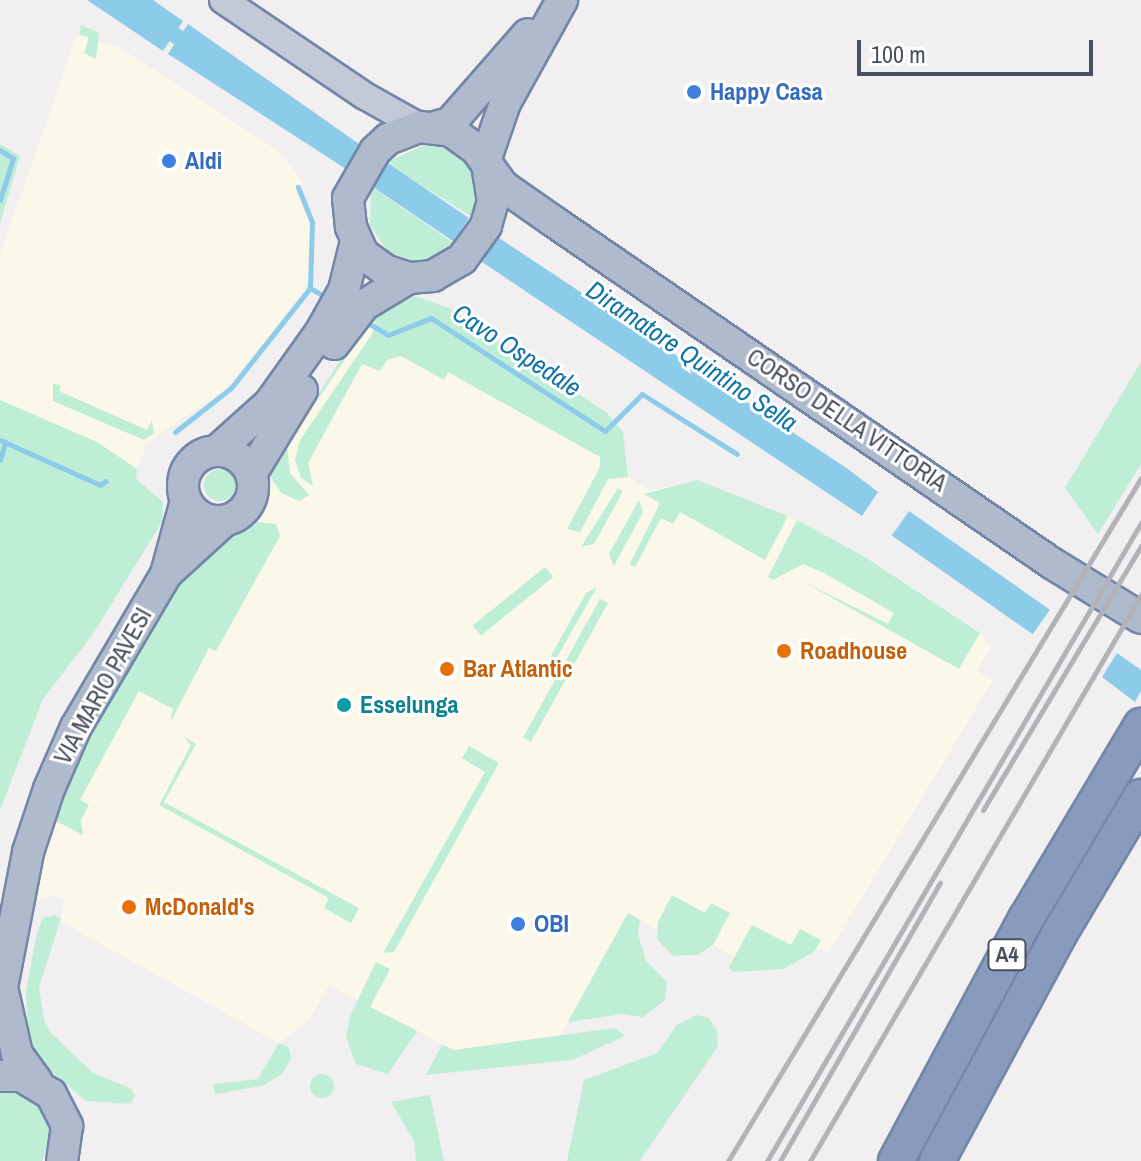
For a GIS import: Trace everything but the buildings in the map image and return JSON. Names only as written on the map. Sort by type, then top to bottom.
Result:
[{"type":"highway","name":"A4","points":[[896,1161],[1026,919],[1133,740]]},
{"type":"highway","name":"A4","points":[[937,1161],[1058,936],[1141,797]]},
{"type":"main road","points":[[223,0],[365,96],[428,127],[464,138],[486,163],[492,191],[487,222],[468,252],[449,270],[409,278],[346,309],[270,403],[218,450],[191,463],[183,481],[186,501],[202,517],[224,521],[249,502],[251,474],[346,309],[356,241],[348,198],[358,177],[375,151],[388,139],[428,127],[450,123],[560,0]]},
{"type":"main road","points":[[486,163],[505,103],[560,0]]},
{"type":"main road","points":[[365,96],[377,134],[375,151]]},
{"type":"main road","name":"CORSO DELLA VITTORIA","points":[[486,163],[503,186],[553,221],[1053,564],[1141,618]]},
{"type":"main road","points":[[487,222],[553,221]]},
{"type":"main road","points":[[356,241],[373,263],[409,278]]},
{"type":"main road","points":[[218,450],[238,457],[251,474]]},
{"type":"main road","name":"VIA MARIO PAVESI","points":[[62,1161],[67,1145],[64,1118],[51,1094],[37,1082],[17,1054],[1,992],[28,852],[49,789],[84,714],[166,574],[186,501]]},
{"type":"main road","name":"VIA MARIO PAVESI","points":[[166,574],[224,521]]},
{"type":"main road","points":[[0,1076],[37,1082]]},
{"type":"shaded area","points":[[77,35],[120,48],[280,152],[303,183],[296,189],[310,223],[312,269],[304,291],[227,388],[147,443],[137,469],[97,442],[0,400],[0,255]]},
{"type":"shaded area","points":[[416,296],[451,309],[607,413],[623,432],[628,477],[651,491],[697,480],[788,516],[865,557],[979,632],[991,646],[977,671],[993,680],[828,953],[820,948],[783,969],[733,972],[729,967],[734,957],[713,945],[691,957],[673,956],[657,939],[657,929],[628,913],[560,1035],[454,1050],[329,985],[309,1020],[279,1043],[60,921],[64,899],[53,895],[27,904],[54,819],[94,728],[182,580],[253,522],[273,484],[268,473],[368,317]]},
{"type":"green space","points":[[81,25],[99,33],[96,59],[84,53],[89,37],[79,34]]},
{"type":"green space","points":[[0,144],[20,156],[0,223]]},
{"type":"green space","points":[[426,144],[442,145],[469,162],[482,190],[477,220],[386,163]]},
{"type":"green space","points":[[371,186],[459,247],[432,261],[416,262],[387,251],[370,225]]},
{"type":"green space","points":[[416,296],[451,309],[607,413],[623,432],[628,477],[608,479],[580,532],[567,529],[600,467],[600,457],[448,372],[444,380],[401,356],[387,360],[380,371],[362,364],[308,463],[313,486],[301,478],[295,460],[300,440],[372,334],[377,312]]},
{"type":"green space","points":[[368,317],[371,321],[287,445],[290,473],[309,495],[299,501],[281,493],[268,473]]},
{"type":"green space","points":[[1141,362],[1141,464],[1098,534],[1065,488]]},
{"type":"green space","points":[[53,383],[61,386],[59,391],[147,430],[152,420],[154,433],[144,440],[53,401]]},
{"type":"green space","points":[[0,400],[97,442],[137,469],[136,479],[163,502],[162,522],[93,634],[43,699],[0,810]]},
{"type":"green space","points":[[220,469],[232,473],[236,485],[232,497],[220,501],[208,497],[204,485],[208,473]]},
{"type":"green space","points":[[697,480],[788,516],[765,560],[680,512],[673,524],[661,518],[635,567],[630,564],[660,503],[644,494]]},
{"type":"green space","points":[[618,488],[623,491],[594,544],[581,547]]},
{"type":"green space","points":[[639,500],[643,512],[614,566],[609,554]]},
{"type":"green space","points":[[797,520],[865,557],[980,633],[959,669],[802,581],[888,624],[894,613],[824,573],[803,564],[773,580],[768,577]]},
{"type":"green space","points":[[253,522],[276,524],[280,536],[216,651],[209,648],[170,723],[173,709],[139,691],[80,800],[89,805],[81,820],[83,835],[54,820],[94,728],[182,580],[205,550]]},
{"type":"green space","points":[[545,567],[553,577],[481,636],[473,626]]},
{"type":"green space","points":[[597,587],[548,673],[543,670],[586,593]]},
{"type":"green space","points":[[600,599],[608,603],[531,742],[523,738]]},
{"type":"green space","points":[[183,736],[196,744],[164,802],[359,908],[351,923],[324,908],[329,898],[159,805],[191,745]]},
{"type":"green space","points":[[469,746],[499,763],[394,952],[383,953],[485,772],[462,758]]},
{"type":"green space","points":[[672,895],[705,913],[711,903],[730,913],[713,945],[698,955],[673,956],[657,939],[658,922]]},
{"type":"green space","points":[[628,913],[640,920],[638,934],[646,961],[667,982],[665,1000],[643,1017],[623,1014],[568,1022]]},
{"type":"green space","points":[[54,915],[61,918],[39,987],[44,1020],[50,1032],[93,1073],[130,1088],[135,1096],[130,1104],[86,1101],[45,1066],[29,1045],[26,992],[37,933],[43,918]]},
{"type":"green space","points":[[752,925],[791,945],[800,929],[821,940],[814,952],[783,969],[733,972],[729,967]]},
{"type":"green space","points":[[376,962],[390,969],[370,1007],[417,1031],[388,1074],[356,1064],[346,1038],[350,1016]]},
{"type":"green space","points":[[697,1015],[709,1018],[717,1030],[718,1046],[640,1161],[567,1161],[584,1080],[657,1053],[677,1025]]},
{"type":"green space","points":[[615,1028],[625,1036],[572,1060],[426,1075],[442,1045],[454,1050]]},
{"type":"green space","points":[[279,1043],[289,1047],[291,1059],[282,1074],[262,1086],[215,1094],[213,1084],[258,1079]]},
{"type":"green space","points":[[322,1074],[333,1081],[334,1086],[327,1097],[322,1098],[311,1091],[310,1086],[317,1075]]},
{"type":"green space","points":[[0,1092],[15,1092],[41,1107],[51,1136],[42,1161],[0,1161]]},
{"type":"green space","points":[[430,1095],[444,1161],[416,1161],[414,1141],[391,1102]]},
{"type":"water","points":[[87,0],[153,0],[183,21],[163,51]]},
{"type":"water","points":[[188,24],[362,146],[346,169],[168,54]]},
{"type":"water","points":[[386,162],[469,218],[453,241],[370,185]]},
{"type":"water","points":[[496,236],[848,469],[878,492],[862,516],[479,260]]},
{"type":"water","points":[[909,511],[1050,610],[1033,634],[892,536]]},
{"type":"water","points":[[1117,653],[1141,670],[1141,691],[1135,702],[1102,677]]},
{"type":"waterway","name":"Diramatore Quintino Sella","points":[[123,0],[197,50]]},
{"type":"waterway","name":"Cavo Ospedale","points":[[0,150],[13,158],[0,200]]},
{"type":"waterway","name":"Cavo Ospedale","points":[[175,432],[231,388],[310,288],[312,222],[298,187]]},
{"type":"waterway","name":"Cavo Ospedale","points":[[310,288],[327,298]]},
{"type":"waterway","name":"Cavo Ospedale","points":[[363,320],[388,335],[431,318],[605,431],[642,394],[737,454]]},
{"type":"waterway","name":"Cavo Ospedale","points":[[0,440],[100,485],[106,481]]},
{"type":"waterway","points":[[0,460],[5,442]]},
{"type":"railway","points":[[728,1161],[1141,478]]},
{"type":"railway","points":[[767,1161],[1141,523]]},
{"type":"railway","points":[[983,810],[1141,546]]},
{"type":"railway","points":[[810,1161],[1141,595]]},
{"type":"railway","points":[[780,1161],[940,883]]},
{"type":"place","name":"Happy Casa","points":[[694,92]]},
{"type":"place","name":"Aldi","points":[[169,161]]},
{"type":"place","name":"Roadhouse","points":[[784,651]]},
{"type":"place","name":"Bar Atlantic","points":[[447,669]]},
{"type":"place","name":"Esselunga","points":[[344,705]]},
{"type":"place","name":"McDonald's","points":[[129,907]]},
{"type":"place","name":"OBI","points":[[518,924]]}]
